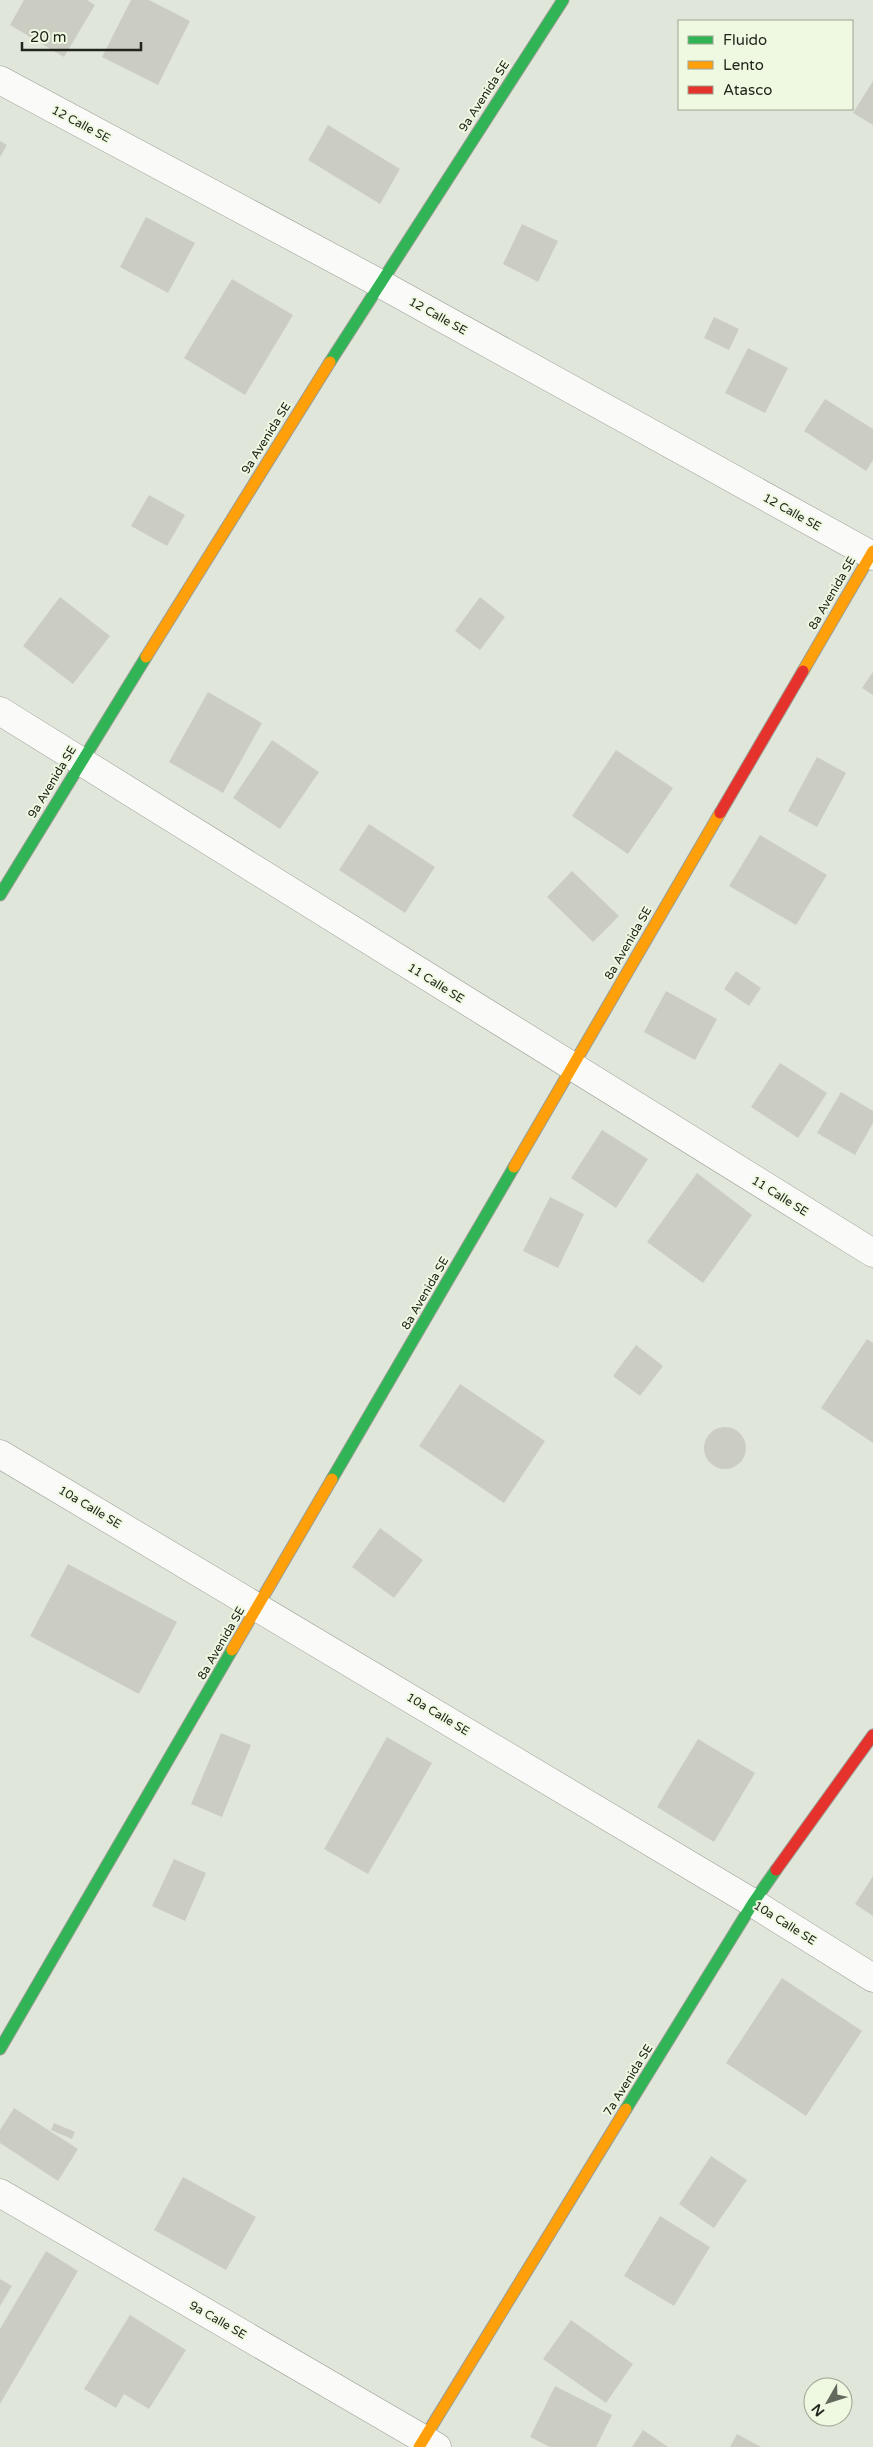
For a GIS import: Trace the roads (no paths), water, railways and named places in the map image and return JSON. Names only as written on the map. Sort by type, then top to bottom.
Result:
[{"type":"street","name":"9a Avenida SE","points":[[0,895],[80,761],[379,283],[564,0]]},
{"type":"street","name":"12 Calle SE","points":[[0,80],[379,283],[872,554]]},
{"type":"street","name":"8a Avenida SE","points":[[0,2049],[872,554]]},
{"type":"street","name":"11 Calle SE","points":[[0,711],[873,1253]]},
{"type":"street","name":"10a Calle SE","points":[[0,1454],[258,1606],[753,1903],[873,1978]]},
{"type":"street","name":"7a Avenida SE","points":[[426,2444],[753,1903],[873,1735]]},
{"type":"street","name":"9a Calle SE","points":[[0,2193],[426,2444]]}]
